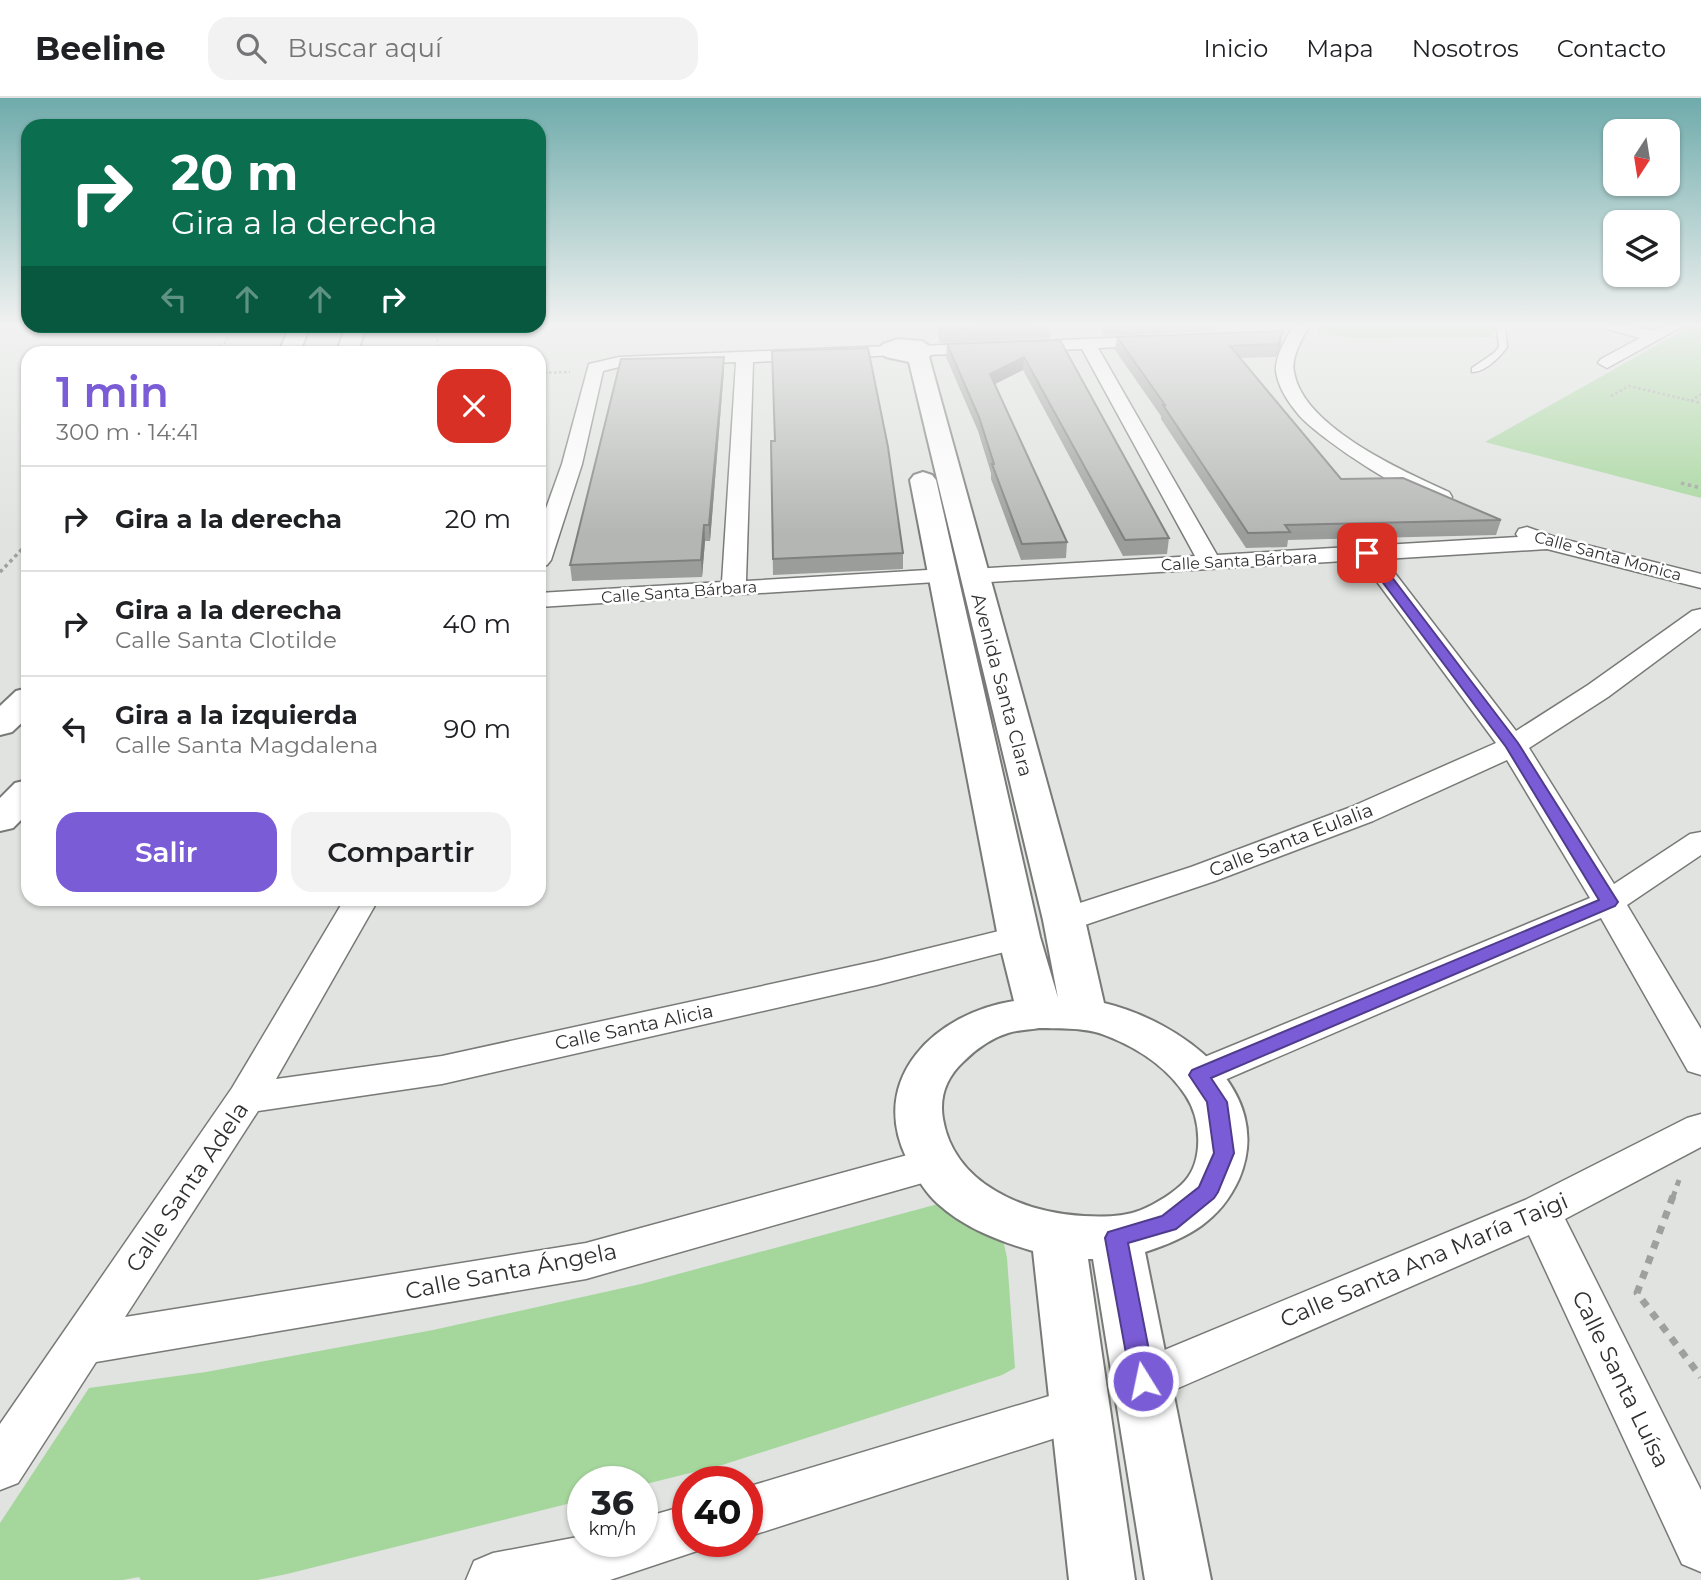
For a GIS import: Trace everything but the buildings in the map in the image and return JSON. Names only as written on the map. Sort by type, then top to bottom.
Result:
[{"type":"main road","name":"Avenida Santa Clara","points":[[916,395],[959,576],[1064,920],[1062,1014]]},
{"type":"main road","name":"Avenida Santa Clara","points":[[959,576],[1019,937],[1062,1014]]},
{"type":"main road","points":[[0,725],[21,705]]},
{"type":"main road","points":[[0,820],[21,798]]},
{"type":"main road","points":[[1062,1014],[1122,1024],[1165,1045],[1199,1075],[1217,1102],[1224,1153],[1207,1192],[1169,1222],[1116,1238],[1058,1237],[1011,1224],[964,1197],[933,1164],[918,1124],[922,1084],[945,1050],[992,1022],[1062,1014]]},
{"type":"main road","points":[[1058,1237],[1102,1580]]},
{"type":"main road","points":[[1116,1238],[1178,1580]]},
{"type":"street","points":[[546,540],[572,464],[588,395]]},
{"type":"street","points":[[734,588],[743,395]]},
{"type":"street","points":[[1116,395],[1210,563]]},
{"type":"street","points":[[1293,395],[1318,422],[1353,451],[1398,477],[1460,505]]},
{"type":"street","name":"Calle Santa Monica","points":[[1510,526],[1546,542],[1701,581]]},
{"type":"street","name":"Calle Santa Bárbara","points":[[546,600],[1546,542]]},
{"type":"street","points":[[1367,553],[1513,746],[1609,902],[1701,1061]]},
{"type":"street","name":"Calle Santa Eulalia","points":[[1064,920],[1203,874],[1362,814],[1513,746],[1598,691],[1701,615]]},
{"type":"street","points":[[1199,1075],[1609,902],[1701,841]]},
{"type":"street","name":"Calle Santa Adela","points":[[0,1466],[246,1098],[358,906]]},
{"type":"street","name":"Calle Santa Alicia","points":[[246,1098],[442,1070],[877,974],[1019,937]]},
{"type":"street","name":"Calle Santa Ana María Taigi","points":[[1143,1381],[1540,1213],[1699,1130]]},
{"type":"street","name":"Calle Santa Ángela","points":[[81,1344],[586,1261],[933,1164]]},
{"type":"street","name":"Calle Santa Luísa","points":[[1540,1213],[1701,1546]]},
{"type":"street","points":[[763,1507],[1079,1409]]},
{"type":"street","points":[[493,1580],[575,1572],[672,1536]]},
{"type":"path","points":[[1667,395],[1701,403]]},
{"type":"path","points":[[1691,401],[1699,395]]},
{"type":"path","points":[[1681,483],[1701,488]]},
{"type":"path","points":[[0,572],[21,550]]},
{"type":"path","points":[[1699,1130],[1637,1293],[1701,1377]]},
{"type":"green space","points":[[1568,395],[1701,395],[1701,498],[1485,442]]},
{"type":"green space","points":[[938,1204],[1002,1235],[1007,1258],[1015,1368],[1002,1375],[722,1465],[672,1466],[672,1478],[658,1481],[658,1466],[567,1466],[567,1504],[287,1574],[257,1580],[141,1580],[139,1577],[123,1580],[0,1580],[0,1523],[89,1388],[206,1372],[433,1330],[641,1284]]},
{"type":"route","points":[[1143,1381],[1116,1238],[1169,1222],[1207,1192],[1224,1153],[1217,1102],[1199,1075],[1609,902],[1513,746],[1367,553]]}]
